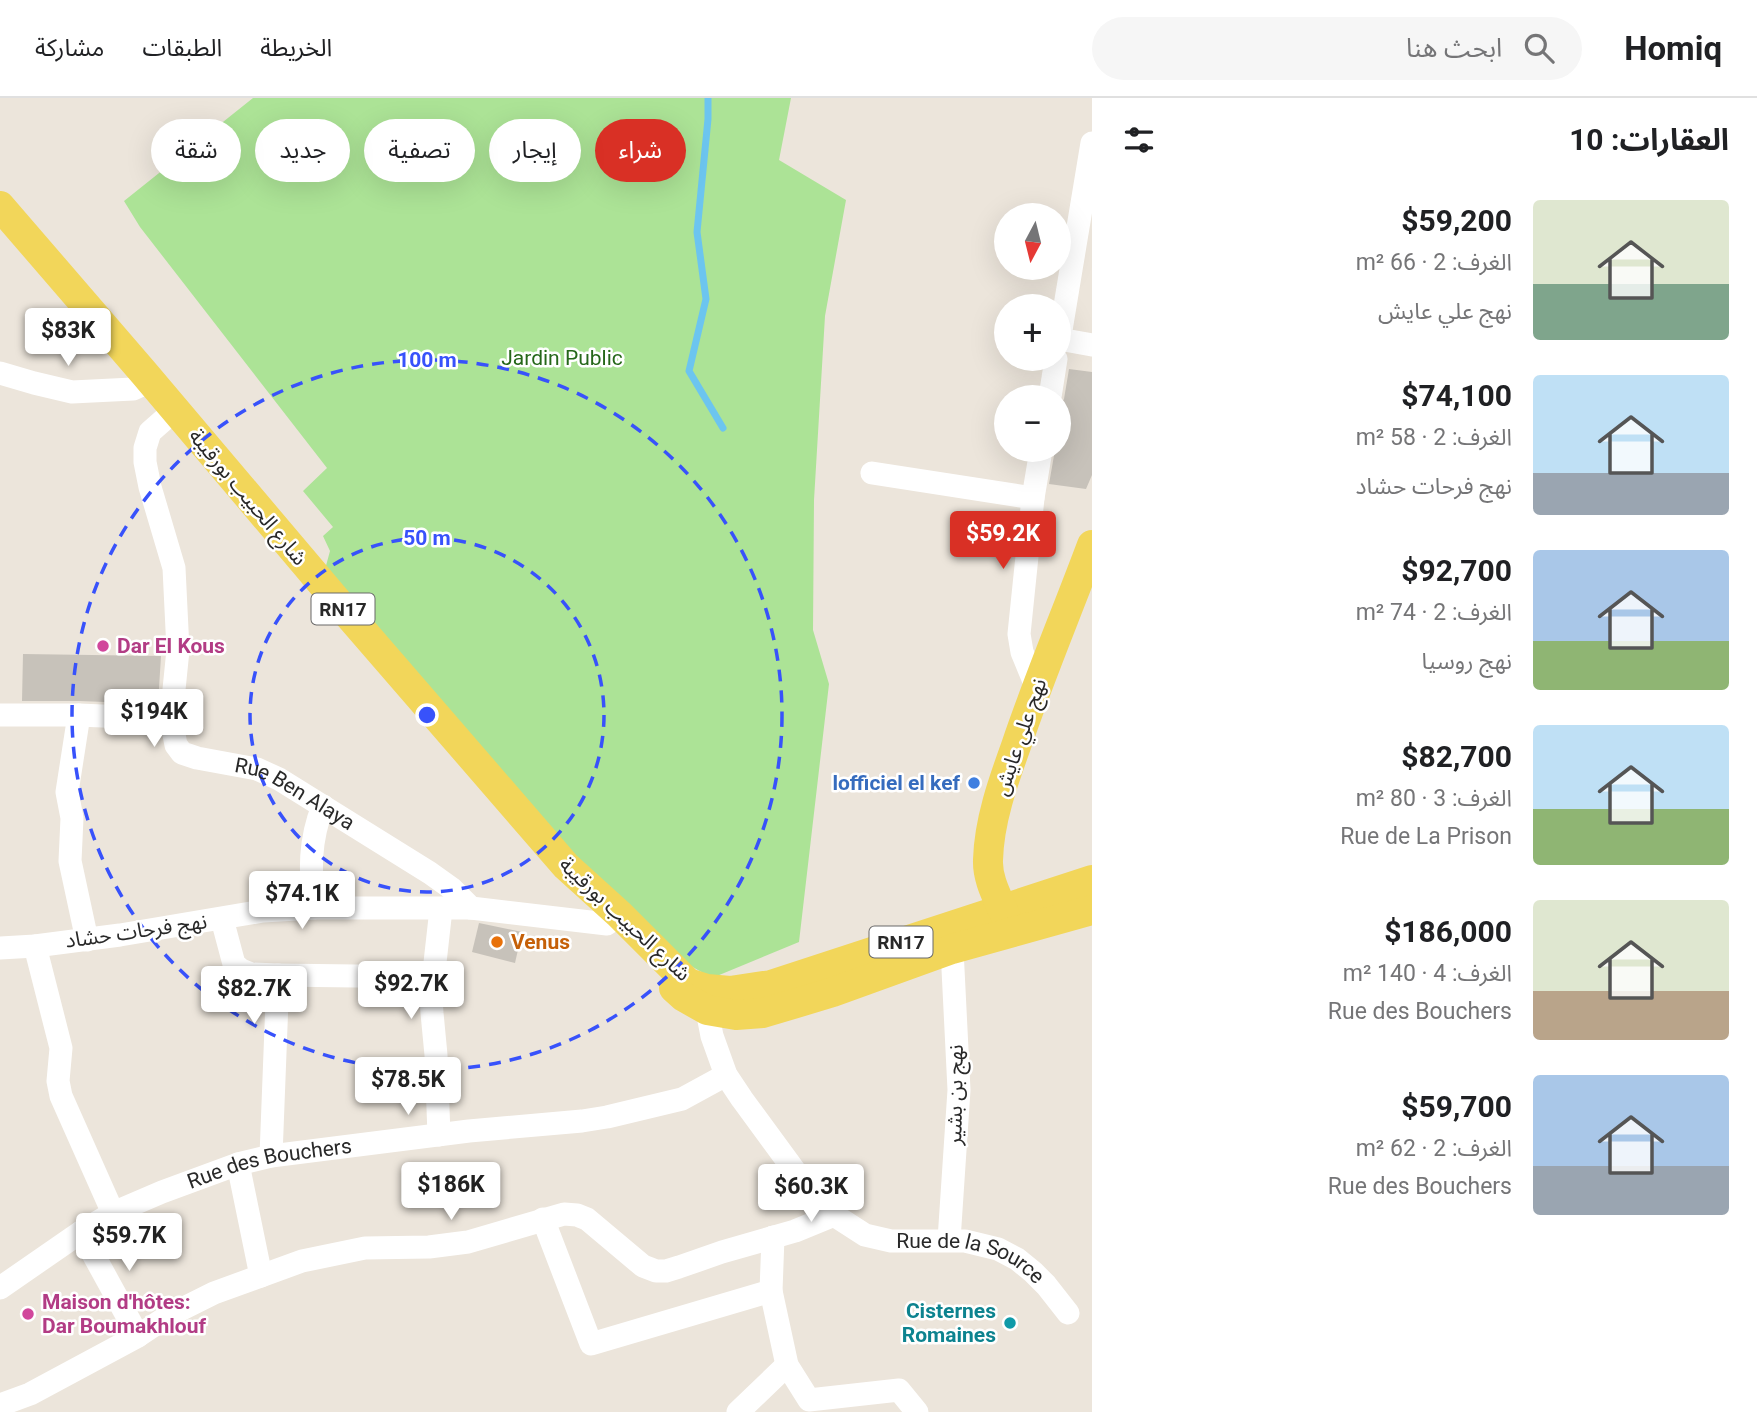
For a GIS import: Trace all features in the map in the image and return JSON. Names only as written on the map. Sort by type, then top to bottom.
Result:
[{"type":"main road","name":"شارع الحبيب بورقيبة","points":[[0,206],[168,416],[384,656],[613,919],[707,1000]]},
{"type":"main road","name":"شارع الحبيب بورقيبة","points":[[0,234],[142,385]]},
{"type":"main road","name":"نهج علي عايش","points":[[1007,921],[990,880],[988,861],[992,824],[1036,686],[1092,545]]},
{"type":"main road","name":"RN17","points":[[707,1000],[736,1015],[763,1013],[833,992],[952,950],[1092,880]]},
{"type":"main road","name":"RN17","points":[[707,1000],[730,991],[771,985],[1007,921],[1092,910]]},
{"type":"street","points":[[1067,294],[1092,144]]},
{"type":"street","points":[[1071,342],[1092,345]]},
{"type":"street","points":[[0,373],[72,391],[142,385]]},
{"type":"street","name":"Rue Ben Alaya","points":[[168,416],[150,432],[145,448],[145,462],[174,568],[178,650],[171,719],[176,745],[182,753],[197,758],[257,769],[279,779],[429,873],[451,888],[471,908]]},
{"type":"street","points":[[1036,686],[1022,652],[1020,634],[1039,462]]},
{"type":"street","points":[[872,473],[1033,498]]},
{"type":"street","points":[[0,715],[171,719]]},
{"type":"street","points":[[79,715],[67,792],[72,818],[70,861],[87,940]]},
{"type":"street","points":[[314,908],[310,872],[312,842],[323,806]]},
{"type":"street","name":"نهج فرحات حشاد","points":[[0,948],[87,940],[263,911],[314,908],[471,908],[613,919]]},
{"type":"street","points":[[439,1135],[432,1013],[440,908]]},
{"type":"street","points":[[222,919],[234,964],[251,974],[434,977]]},
{"type":"street","points":[[35,946],[61,1048],[58,1081],[61,1096],[113,1213]]},
{"type":"street","name":"نهج بن بشير","points":[[949,1240],[959,1090],[952,950]]},
{"type":"street","points":[[271,1156],[278,975]]},
{"type":"street","name":"Rue de la Source","points":[[707,1000],[712,1036],[726,1075],[808,1189],[834,1215],[865,1235],[891,1241],[965,1241],[998,1250],[1017,1259],[1046,1285],[1068,1313]]},
{"type":"street","name":"Rue des Bouchers","points":[[0,1288],[80,1232],[113,1213],[238,1164],[271,1156],[439,1135],[569,1123],[632,1112],[682,1099],[726,1075]]},
{"type":"street","points":[[238,1164],[261,1276]]},
{"type":"street","points":[[0,1405],[30,1394],[202,1299],[302,1261],[365,1248],[429,1247],[468,1242],[564,1214],[587,1219],[643,1266],[656,1271],[666,1271],[795,1231],[834,1215]]},
{"type":"street","points":[[543,1219],[591,1344],[771,1291]]},
{"type":"street","points":[[80,1232],[138,1336]]},
{"type":"street","points":[[773,1237],[771,1291],[787,1365],[809,1401],[899,1390],[917,1412]]},
{"type":"street","points":[[738,1412],[787,1365]]},
{"type":"green space","name":"Jardin Public","points":[[253,98],[791,98],[779,160],[846,200],[825,316],[814,500],[813,630],[829,684],[799,942],[712,978],[668,953],[537,827],[324,573],[330,551],[323,536],[333,527],[303,491],[327,468],[140,227],[124,201],[151,179],[151,182],[241,182],[241,119],[227,119]]},
{"type":"building","points":[[1071,369],[1092,372],[1092,475],[1086,489],[1049,484],[1053,462],[1071,462],[1071,385],[1066,385]]},
{"type":"building","points":[[23,654],[161,656],[158,704],[22,701]]},
{"type":"building","name":"Venus","points":[[479,923],[522,932],[515,963],[472,952]]},
{"type":"waterway","points":[[708,98],[697,232],[706,299],[689,371],[723,428]]},
{"type":"place","name":"Dar El Kous","points":[[103,646]]},
{"type":"place","name":"lofficiel el kef","points":[[974,783]]},
{"type":"place","name":"Venus","points":[[497,942]]},
{"type":"place","name":"Maison d'hôtes: Dar Boumakhlouf","points":[[28,1314]]},
{"type":"place","name":"Cisternes Romaines","points":[[1010,1323]]}]
